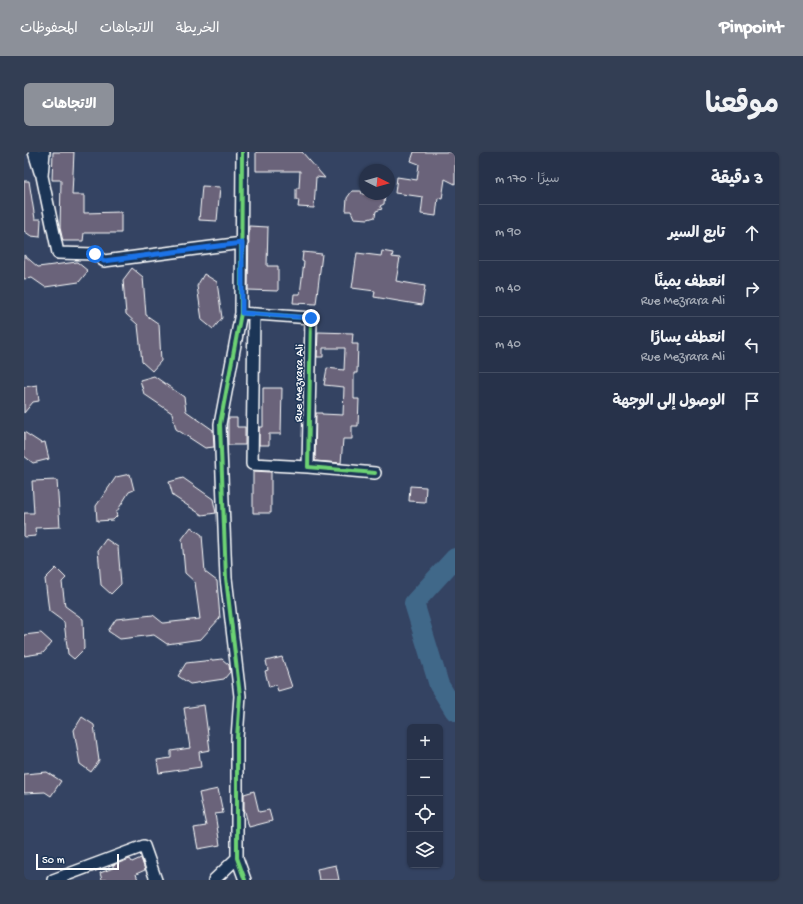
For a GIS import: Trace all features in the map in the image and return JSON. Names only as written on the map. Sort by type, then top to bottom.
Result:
[{"type":"street","points":[[34,152],[42,176],[58,252],[95,254],[104,261],[242,243]]},
{"type":"street","points":[[42,176],[44,152]]},
{"type":"street","points":[[242,152],[242,313],[220,424],[226,578],[240,696],[237,738],[237,858],[245,880]]},
{"type":"street","name":"Rue Mezrara Ali","points":[[242,313],[311,318],[308,467]]},
{"type":"street","points":[[254,314],[252,464],[375,473]]},
{"type":"street","points":[[53,880],[82,875],[144,846],[156,880]]},
{"type":"street","points":[[214,880],[237,858]]},
{"type":"building","points":[[53,152],[74,152],[72,195],[84,195],[84,213],[121,212],[121,233],[84,233],[83,241],[63,241],[60,228],[61,180],[52,180]]},
{"type":"building","points":[[256,152],[302,152],[325,178],[316,177],[314,208],[298,207],[299,200],[296,200],[296,188],[299,188],[300,171],[256,171]]},
{"type":"building","points":[[414,152],[455,152],[455,184],[445,179],[442,199],[438,198],[436,216],[421,214],[423,197],[395,193],[397,177],[417,180],[419,164],[411,161]]},
{"type":"building","points":[[24,181],[29,181],[35,219],[41,219],[40,237],[31,236],[24,231]]},
{"type":"building","points":[[202,186],[220,187],[217,221],[199,220]]},
{"type":"building","points":[[352,191],[359,191],[359,200],[384,200],[384,204],[380,206],[382,209],[376,211],[375,217],[368,219],[354,218],[351,211],[346,211],[347,198]]},
{"type":"building","points":[[249,226],[268,227],[267,266],[278,266],[278,291],[248,290]]},
{"type":"building","points":[[382,251],[393,253],[392,257],[400,258],[396,281],[425,286],[422,305],[374,297],[375,291],[352,288],[357,253],[381,256]]},
{"type":"building","points":[[303,252],[322,254],[316,304],[293,303],[294,294],[300,294],[304,262],[302,261]]},
{"type":"building","points":[[24,255],[38,267],[77,262],[88,271],[79,282],[45,287],[32,278],[24,279]]},
{"type":"building","points":[[132,268],[143,277],[146,315],[159,324],[161,361],[152,371],[142,362],[138,325],[126,314],[123,280]]},
{"type":"building","points":[[204,274],[217,282],[222,318],[213,329],[202,320],[197,286]]},
{"type":"building","points":[[318,332],[353,333],[352,344],[358,344],[357,373],[354,373],[354,399],[359,399],[358,426],[352,426],[352,439],[343,439],[341,463],[315,461],[316,413],[343,415],[344,387],[324,385],[327,368],[344,370],[345,348],[323,348],[323,357],[317,357]]},
{"type":"building","points":[[154,376],[184,397],[186,411],[213,430],[214,447],[205,448],[176,429],[172,413],[144,394],[140,380]]},
{"type":"building","points":[[37,385],[39,401],[33,402],[24,413],[24,387]]},
{"type":"building","points":[[263,388],[282,388],[281,434],[269,434],[269,445],[259,445],[259,427],[263,427]]},
{"type":"building","points":[[228,418],[237,418],[237,427],[245,427],[245,445],[228,445]]},
{"type":"building","points":[[24,432],[41,443],[45,442],[49,459],[33,463],[24,456]]},
{"type":"building","points":[[253,471],[271,472],[271,513],[253,513]]},
{"type":"building","points":[[130,474],[134,490],[129,492],[116,513],[117,516],[113,520],[97,521],[96,506],[116,477]]},
{"type":"building","points":[[183,478],[213,499],[216,513],[202,515],[173,496],[169,482]]},
{"type":"building","points":[[57,480],[60,527],[35,528],[36,536],[24,537],[24,513],[34,513],[32,481]]},
{"type":"building","points":[[410,486],[426,487],[425,502],[409,501]]},
{"type":"building","points":[[191,527],[202,535],[205,572],[217,581],[220,618],[201,639],[167,644],[154,635],[120,639],[108,631],[116,619],[153,615],[163,623],[200,619],[195,582],[185,573],[182,539]]},
{"type":"building","points":[[106,539],[118,547],[121,584],[111,594],[101,585],[98,550]]},
{"type":"building","points":[[56,568],[66,578],[62,582],[65,606],[83,619],[84,649],[74,659],[68,654],[64,622],[49,611],[45,579]]},
{"type":"building","points":[[41,633],[52,643],[43,653],[24,656],[24,635]]},
{"type":"building","points":[[282,657],[292,687],[278,691],[276,685],[269,687],[265,671],[268,670],[266,661]]},
{"type":"building","points":[[222,659],[229,665],[230,672],[224,679],[190,684],[178,676],[186,663]]},
{"type":"building","points":[[204,705],[210,750],[199,752],[201,767],[159,773],[157,760],[171,758],[171,751],[190,748],[184,708]]},
{"type":"building","points":[[82,717],[94,725],[99,761],[91,772],[80,764],[74,730]]},
{"type":"building","points":[[47,772],[61,781],[51,796],[45,792],[24,793],[24,774]]},
{"type":"building","points":[[218,789],[223,813],[215,814],[220,845],[198,849],[194,828],[206,826],[199,793]]},
{"type":"building","points":[[254,791],[259,812],[269,810],[272,821],[249,827],[244,808],[244,794]]},
{"type":"building","points":[[141,858],[145,870],[136,874],[138,880],[102,880],[100,873],[113,868],[113,865],[130,859],[132,862]]},
{"type":"building","points":[[336,865],[339,880],[319,880],[317,869]]},
{"type":"waterway","points":[[455,558],[414,603],[439,685],[455,711]]},
{"type":"cycle path","points":[[242,152],[241,313],[311,318],[308,467],[375,473]]},
{"type":"cycle path","points":[[241,313],[220,424],[226,578],[240,696],[237,738],[237,858],[245,880]]},
{"type":"route","points":[[95,254],[104,261],[242,243],[242,313],[311,318]]}]
